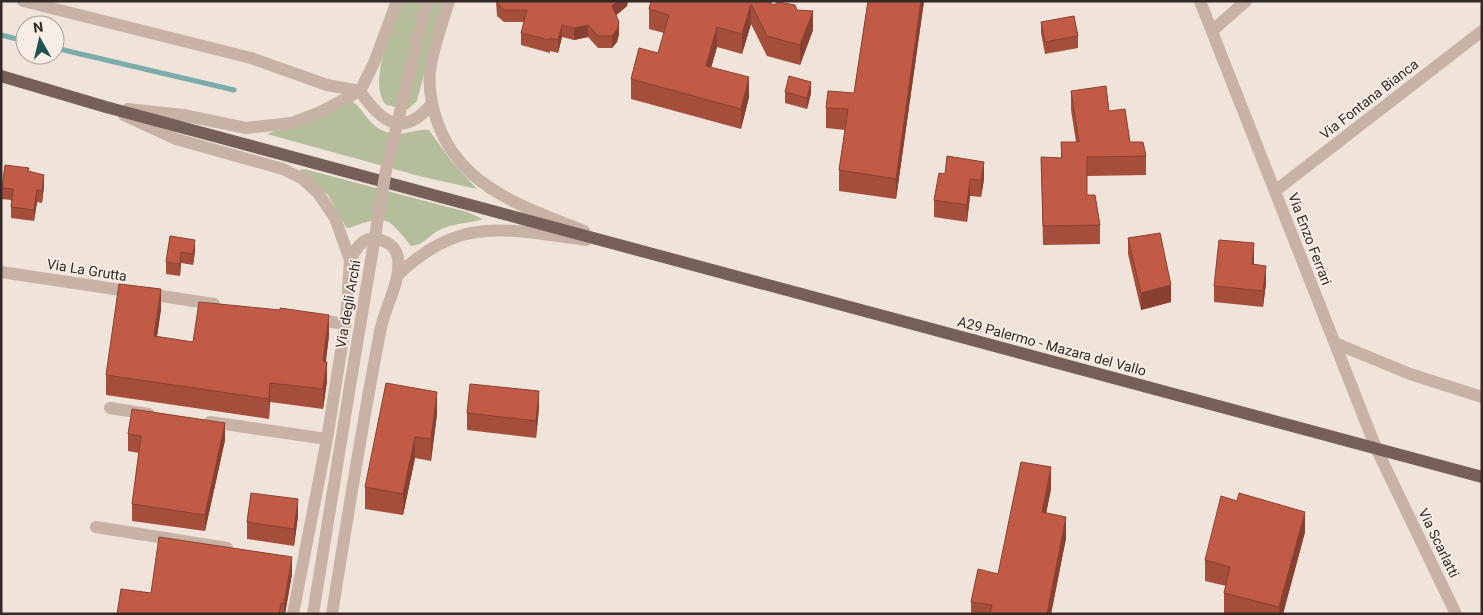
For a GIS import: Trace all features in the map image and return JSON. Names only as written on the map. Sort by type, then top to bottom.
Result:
[{"type":"main road","name":"A29 Palermo - Mazara del Vallo","points":[[1,76],[106,107],[1482,477]]},
{"type":"street","points":[[24,1],[251,58],[328,85],[360,90],[381,118],[393,122],[409,122],[420,118],[431,105]]},
{"type":"street","points":[[106,107],[183,115],[246,128],[291,123],[320,112],[360,90],[374,63],[397,1]]},
{"type":"street","name":"Via degli Archi","points":[[313,614],[386,170],[427,1]]},
{"type":"street","points":[[449,1],[430,71],[431,105],[446,143],[468,171],[506,199],[614,244]]},
{"type":"street","name":"Via Enzo Ferrari","points":[[1200,1],[1376,448],[1394,486]]},
{"type":"street","points":[[1212,30],[1246,1]]},
{"type":"street","name":"Via Fontana Bianca","points":[[1275,191],[1482,31]]},
{"type":"street","points":[[106,107],[176,139],[283,169],[303,180],[318,192],[335,218],[350,260],[345,324],[327,439],[299,559],[293,614]]},
{"type":"street","points":[[398,275],[413,260],[437,244],[471,231],[504,230],[614,244]]},
{"type":"street","points":[[332,614],[351,489],[380,328],[398,275],[398,257],[393,246],[381,240],[368,239],[359,244],[350,260]]},
{"type":"street","name":"Via La Grutta","points":[[1,272],[227,306]]},
{"type":"street","points":[[296,317],[345,324]]},
{"type":"street","points":[[1335,343],[1410,374],[1482,397]]},
{"type":"street","points":[[110,408],[159,415]]},
{"type":"street","points":[[199,421],[327,439]]},
{"type":"street","name":"Via Scarlatti","points":[[1394,486],[1456,614]]},
{"type":"street","points":[[96,527],[244,550]]},
{"type":"green space","points":[[403,1],[443,1],[417,101],[408,109],[386,105],[381,95],[379,82],[380,69],[388,39]]},
{"type":"green space","points":[[350,101],[358,106],[373,124],[384,131],[402,134],[418,130],[429,130],[452,162],[477,189],[423,177],[267,134]]},
{"type":"green space","points":[[304,169],[467,212],[483,219],[441,229],[421,243],[411,246],[396,228],[384,220],[370,221],[349,228],[346,227],[328,195],[301,173],[300,170]]},
{"type":"building","points":[[497,1],[618,1],[612,6],[619,22],[617,30],[612,36],[598,36],[588,25],[574,28],[562,25],[558,40],[550,38],[550,40],[521,33],[527,10],[504,10]]},
{"type":"building","points":[[651,1],[760,1],[769,2],[774,5],[778,2],[795,5],[797,10],[813,11],[800,45],[767,36],[751,4],[742,34],[717,27],[706,66],[749,77],[741,109],[631,79],[639,48],[658,53],[669,15],[649,9]]},
{"type":"building","points":[[868,1],[921,1],[896,179],[839,170],[848,109],[826,108],[828,91],[854,93]]},
{"type":"building","points":[[1074,16],[1078,36],[1045,42],[1041,22]]},
{"type":"building","points":[[789,76],[811,82],[807,98],[785,92]]},
{"type":"building","points":[[1106,86],[1109,111],[1125,109],[1130,142],[1143,142],[1146,156],[1087,157],[1087,195],[1095,195],[1100,225],[1043,226],[1041,157],[1062,158],[1061,142],[1079,142],[1071,91]]},
{"type":"building","points":[[947,156],[984,162],[981,180],[970,179],[967,205],[934,200],[939,173],[945,174]]},
{"type":"building","points":[[5,165],[29,168],[28,171],[44,175],[42,191],[37,190],[34,210],[11,207],[13,189],[2,188]]},
{"type":"building","points":[[1160,233],[1171,285],[1141,293],[1128,238]]},
{"type":"building","points":[[170,236],[195,240],[193,254],[181,252],[180,264],[166,262]]},
{"type":"building","points":[[1219,240],[1254,243],[1252,264],[1266,266],[1263,291],[1214,286]]},
{"type":"building","points":[[119,284],[161,289],[154,336],[193,342],[199,302],[280,310],[280,308],[329,315],[323,361],[327,362],[323,389],[270,383],[269,399],[106,375]]},
{"type":"building","points":[[386,383],[437,392],[431,439],[415,437],[403,494],[365,487]]},
{"type":"building","points":[[470,384],[539,391],[536,421],[467,413]]},
{"type":"building","points":[[132,409],[225,423],[205,515],[132,504],[141,436],[128,434]]},
{"type":"building","points":[[1021,462],[1051,467],[1042,512],[1066,517],[1047,614],[990,614],[992,605],[971,602],[978,569],[998,574]]},
{"type":"building","points":[[251,493],[298,499],[294,529],[247,522]]},
{"type":"building","points":[[1239,493],[1305,512],[1279,607],[1224,593],[1230,567],[1205,560],[1221,496],[1237,501]]},
{"type":"building","points":[[159,537],[292,557],[284,604],[281,603],[279,614],[117,614],[121,589],[151,593]]},
{"type":"waterway","points":[[1,35],[15,38]]},
{"type":"waterway","points":[[65,50],[234,90]]}]
